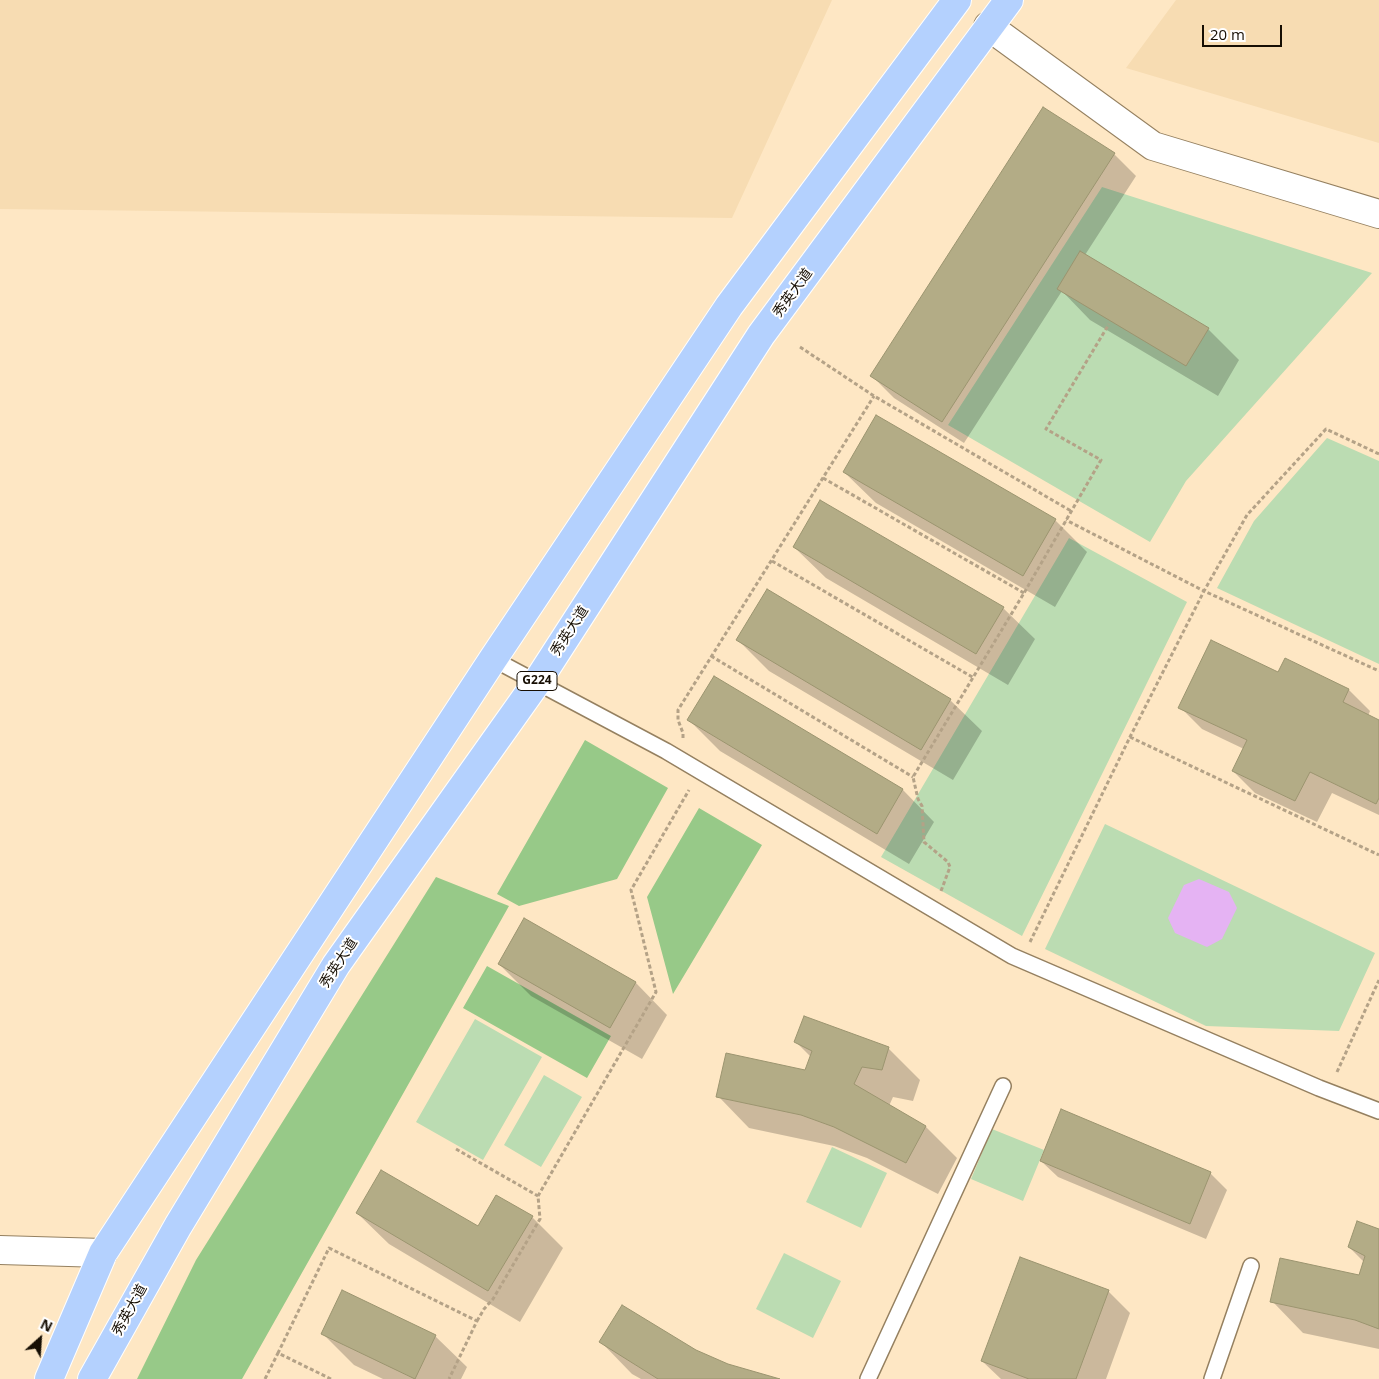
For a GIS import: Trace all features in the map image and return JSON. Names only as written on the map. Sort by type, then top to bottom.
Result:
[{"type":"highway","points":[[49,1379],[103,1253],[493,659],[729,306],[957,0]]},
{"type":"highway","name":"秀英大道","points":[[92,1379],[178,1226],[336,965],[537,682],[762,335],[1009,0]]},
{"type":"street","points":[[988,26],[1153,146],[1379,214]]},
{"type":"street","points":[[0,1250],[103,1253]]},
{"type":"lane","points":[[493,659],[676,757],[1022,960],[1379,1111]]},
{"type":"lane","points":[[868,1379],[1003,1086]]},
{"type":"lane","points":[[1212,1379],[1250,1266]]},
{"type":"path","points":[[933,909],[950,867],[948,862],[924,842],[922,806],[918,799],[913,777],[974,678],[1101,460],[1046,429],[1109,324]]},
{"type":"path","points":[[800,347],[874,396],[1071,511]]},
{"type":"path","points":[[676,757],[683,739],[683,732],[678,724],[678,710],[874,396]]},
{"type":"path","points":[[1022,960],[1130,737],[1204,591],[1247,515],[1326,429],[1379,454]]},
{"type":"path","points":[[823,478],[1024,593]]},
{"type":"path","points":[[1066,520],[1204,591],[1379,671]]},
{"type":"path","points":[[772,561],[974,678]]},
{"type":"path","points":[[711,656],[913,777]]},
{"type":"path","points":[[1130,737],[1379,855]]},
{"type":"path","points":[[449,1379],[477,1321],[540,1220],[538,1196],[656,992],[631,890],[700,772]]},
{"type":"path","points":[[1328,1091],[1379,980]]},
{"type":"path","points":[[456,1149],[538,1196]]},
{"type":"path","points":[[265,1379],[329,1248],[477,1321]]},
{"type":"path","points":[[278,1353],[331,1379]]},
{"type":"shaded area","points":[[0,0],[832,0],[732,218],[0,209]]},
{"type":"shaded area","points":[[1176,0],[1379,0],[1379,143],[1126,68]]},
{"type":"shaded area","points":[[1199,879],[1229,892],[1237,908],[1222,939],[1207,947],[1175,933],[1168,918],[1184,885]]},
{"type":"green space","points":[[1102,187],[1372,273],[1186,481],[1150,542],[948,425]]},
{"type":"green space","points":[[1327,438],[1379,461],[1379,664],[1217,588],[1254,521]]},
{"type":"green space","points":[[1069,538],[1187,602],[1022,936],[881,857]]},
{"type":"green space","points":[[585,740],[668,788],[617,879],[519,906],[497,894]]},
{"type":"green space","points":[[699,808],[762,845],[673,994],[647,897]]},
{"type":"green space","points":[[1105,824],[1375,953],[1339,1031],[1206,1026],[1045,949]]},
{"type":"green space","points":[[436,877],[509,906],[242,1379],[137,1379],[196,1260]]},
{"type":"green space","points":[[487,966],[611,1036],[587,1078],[463,1008]]},
{"type":"green space","points":[[475,1019],[542,1057],[483,1160],[416,1122]]},
{"type":"green space","points":[[544,1075],[582,1097],[541,1167],[504,1145]]},
{"type":"green space","points":[[992,1129],[1044,1150],[1023,1201],[971,1179]]},
{"type":"green space","points":[[832,1147],[887,1173],[861,1228],[806,1202]]},
{"type":"green space","points":[[784,1253],[841,1281],[813,1338],[756,1309]]},
{"type":"building","points":[[1043,107],[1115,153],[942,422],[870,376]]},
{"type":"building","points":[[1080,251],[1209,328],[1186,366],[1057,289]]},
{"type":"building","points":[[876,415],[1056,519],[1023,576],[843,472]]},
{"type":"building","points":[[820,500],[1004,607],[976,654],[793,547]]},
{"type":"building","points":[[767,589],[951,699],[921,750],[736,640]]},
{"type":"building","points":[[1211,640],[1278,672],[1285,658],[1349,689],[1343,702],[1379,720],[1379,798],[1376,804],[1310,772],[1295,801],[1232,771],[1247,740],[1178,708]]},
{"type":"building","points":[[714,676],[903,789],[877,834],[687,720]]},
{"type":"building","points":[[524,918],[636,982],[610,1028],[498,964]]},
{"type":"building","points":[[804,1016],[889,1047],[882,1070],[862,1067],[854,1084],[926,1126],[906,1163],[834,1127],[801,1115],[716,1097],[726,1053],[805,1070],[812,1051],[794,1042]]},
{"type":"building","points":[[1061,1109],[1211,1172],[1190,1224],[1040,1161]]},
{"type":"building","points":[[381,1170],[478,1226],[496,1195],[533,1216],[488,1291],[356,1213]]},
{"type":"building","points":[[1357,1221],[1379,1229],[1379,1329],[1355,1320],[1270,1302],[1280,1258],[1359,1275],[1365,1256],[1348,1247]]},
{"type":"building","points":[[1020,1257],[1109,1290],[1076,1379],[1029,1379],[981,1361]]},
{"type":"building","points":[[342,1290],[436,1335],[415,1379],[321,1334]]},
{"type":"building","points":[[622,1305],[696,1350],[728,1364],[780,1379],[658,1379],[599,1342]]}]
